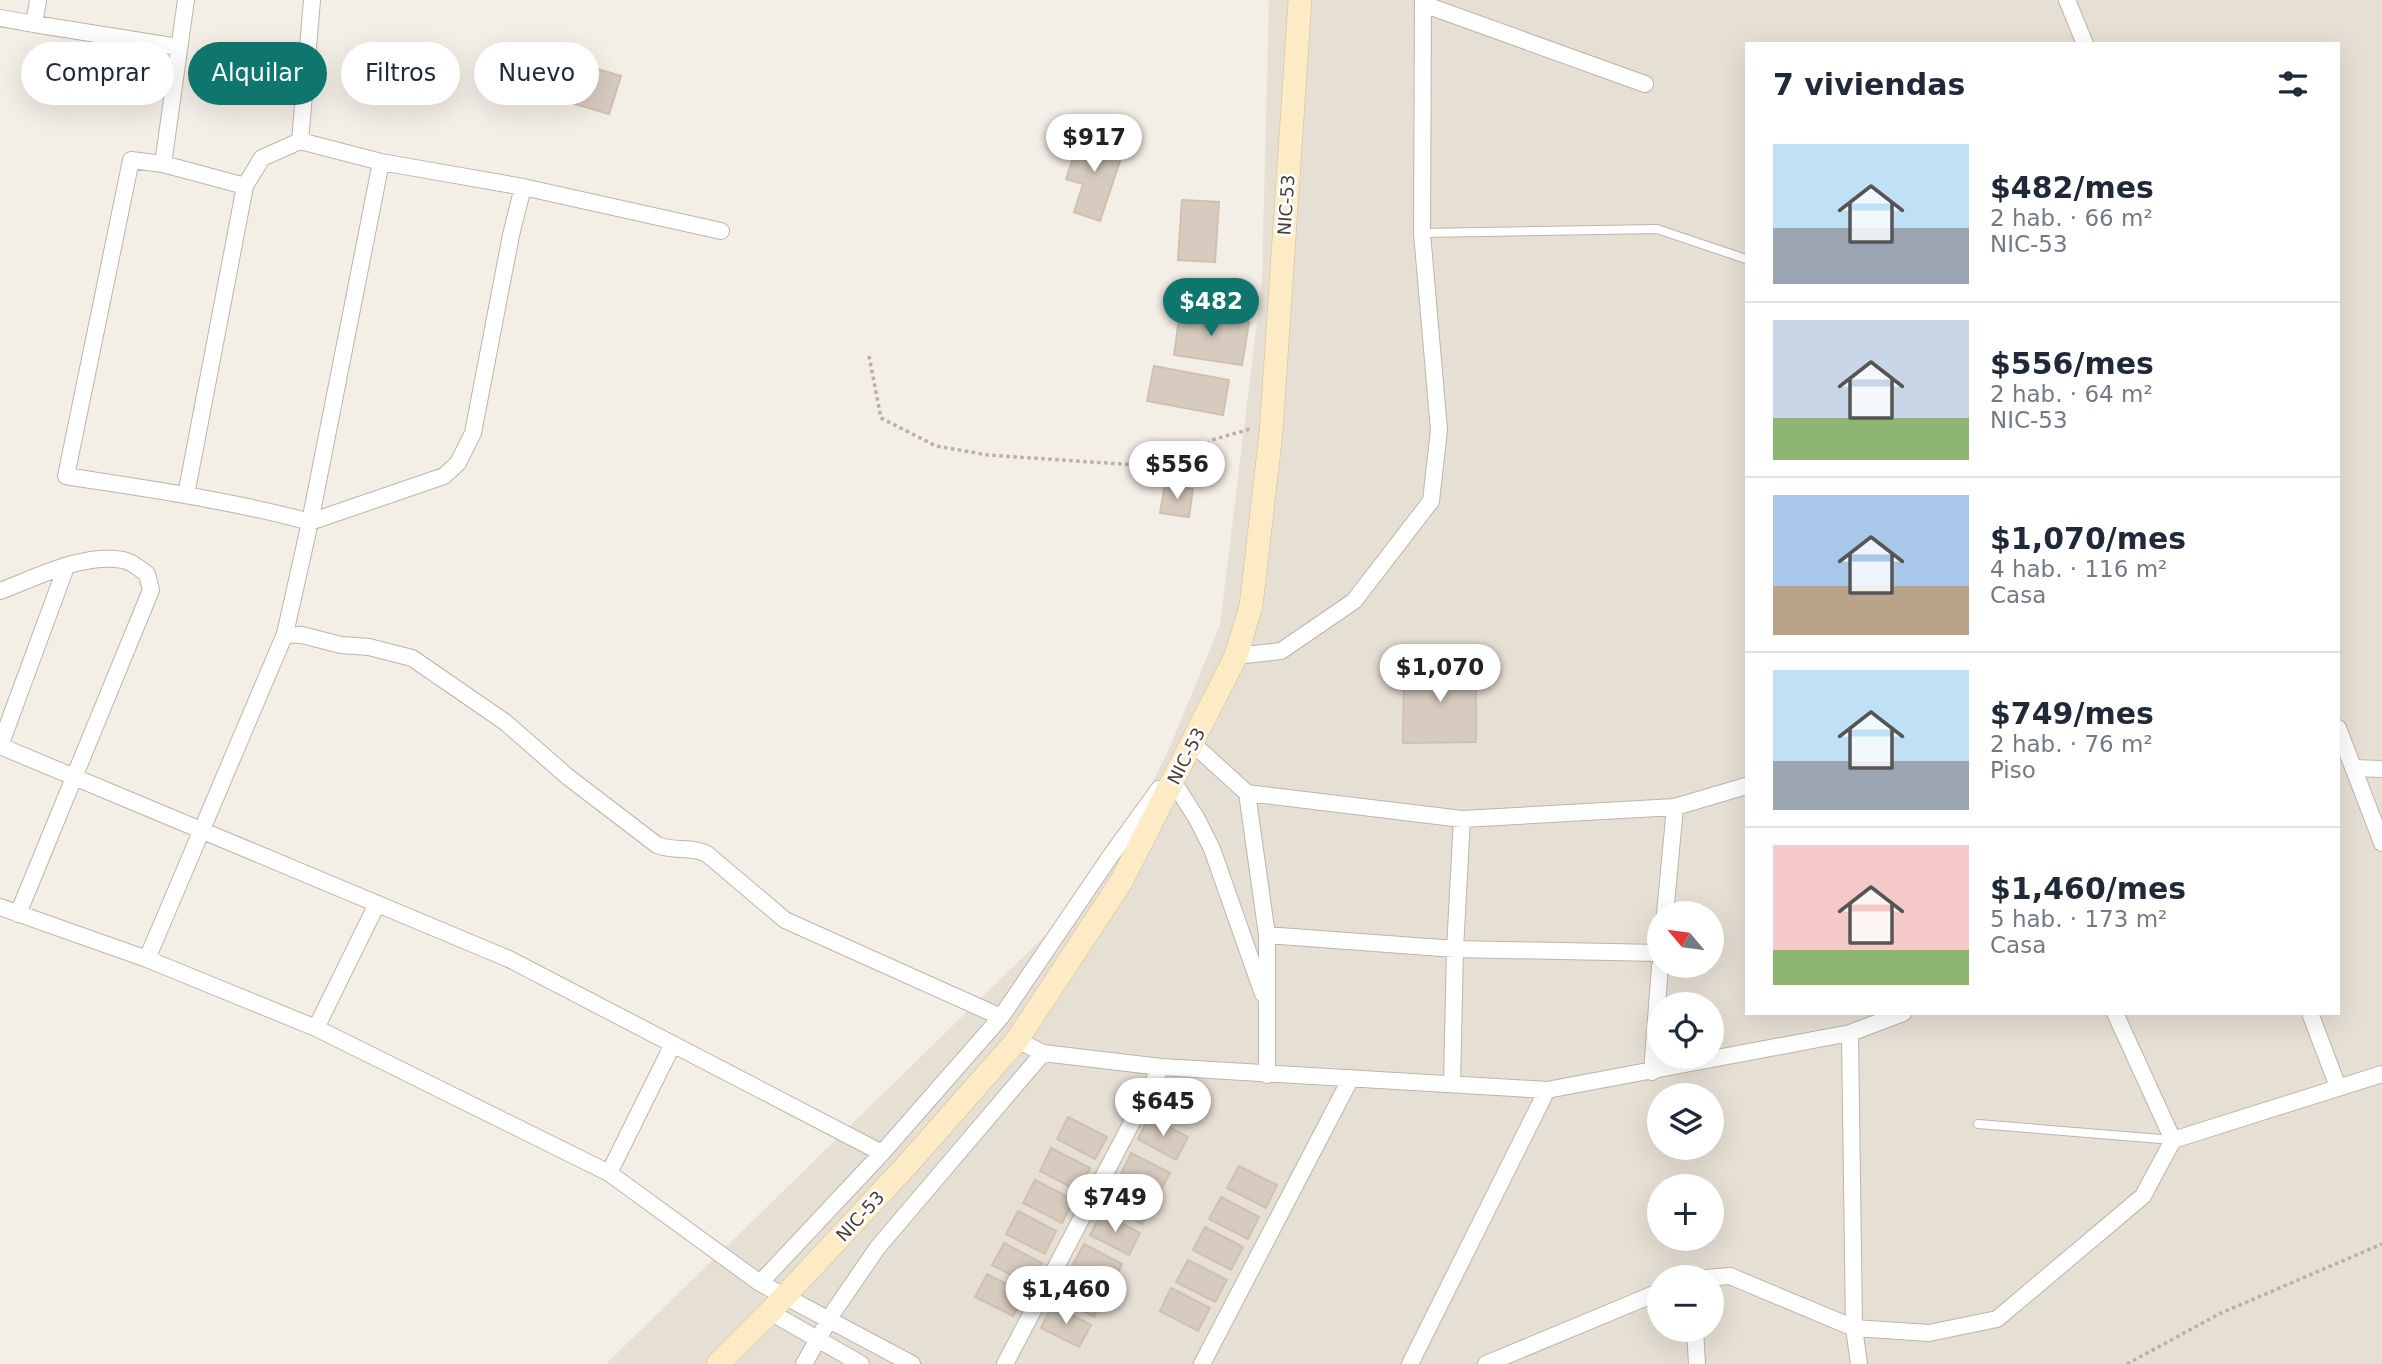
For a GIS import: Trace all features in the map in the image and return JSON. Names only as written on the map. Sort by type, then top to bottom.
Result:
[{"type":"main road","name":"NIC-53","points":[[718,1364],[778,1304],[906,1166],[1017,1040],[1121,882],[1236,656],[1251,607],[1271,433],[1300,0]]},
{"type":"street","points":[[34,24],[38,0]]},
{"type":"street","points":[[163,164],[186,0]]},
{"type":"street","points":[[300,141],[312,0]]},
{"type":"street","points":[[2067,0],[2084,42]]},
{"type":"street","points":[[1236,656],[1281,651],[1354,601],[1432,500],[1439,430],[1422,233],[1423,2],[1645,84]]},
{"type":"street","points":[[0,18],[178,47]]},
{"type":"street","points":[[186,495],[245,186],[262,158],[300,141],[380,162],[523,187],[721,231]]},
{"type":"street","points":[[245,186],[163,164],[131,160],[66,476],[186,495],[310,522],[444,476],[458,463],[473,433],[511,234],[523,187]]},
{"type":"street","points":[[147,959],[285,634],[310,522],[380,162]]},
{"type":"street","points":[[0,590],[66,566],[95,560],[126,560],[147,574],[150,590],[18,914]]},
{"type":"street","points":[[66,566],[0,746],[509,959],[882,1153]]},
{"type":"street","points":[[285,634],[399,653],[412,658],[505,722],[568,777],[657,845],[667,849],[697,849],[707,854],[785,920],[1001,1017]]},
{"type":"street","points":[[2340,733],[2382,843]]},
{"type":"street","points":[[760,1283],[882,1153],[1001,1017],[1109,858],[1192,743],[1247,793],[1462,819],[1675,807],[1745,786]]},
{"type":"street","points":[[2353,768],[2382,769]]},
{"type":"street","points":[[1173,781],[1212,849],[1267,1006]]},
{"type":"street","points":[[1247,793],[1267,935],[1267,1075]]},
{"type":"street","points":[[1666,901],[1675,807]]},
{"type":"street","points":[[1452,1084],[1462,819]]},
{"type":"street","points":[[316,1028],[377,904]]},
{"type":"street","points":[[0,907],[147,959],[316,1028],[609,1173],[760,1283],[778,1304],[817,1339],[861,1364]]},
{"type":"street","points":[[1267,935],[1455,949],[1647,953]]},
{"type":"street","points":[[1651,1072],[1660,978]]},
{"type":"street","points":[[1017,1040],[1042,1053],[1161,1067],[1547,1090],[1850,1033],[1898,1015]]},
{"type":"street","points":[[2116,1015],[2173,1140]]},
{"type":"street","points":[[2311,1015],[2338,1087]]},
{"type":"street","points":[[1850,1033],[1854,1328],[1859,1364]]},
{"type":"street","points":[[609,1173],[673,1044]]},
{"type":"street","points":[[804,1364],[829,1320],[878,1247],[1042,1053]]},
{"type":"street","points":[[1004,1364],[1161,1067]]},
{"type":"street","points":[[1724,1276],[1730,1276],[1854,1328],[1930,1333],[1997,1319],[2143,1196],[2173,1140],[2382,1074]]},
{"type":"street","points":[[1202,1364],[1351,1078]]},
{"type":"street","points":[[1410,1364],[1547,1090]]},
{"type":"street","points":[[1486,1364],[1505,1359],[1647,1297]]},
{"type":"street","points":[[778,1304],[829,1320],[912,1364]]},
{"type":"street","points":[[1696,1342],[1697,1364]]},
{"type":"lane","points":[[1422,233],[1657,229],[1745,259]]},
{"type":"lane","points":[[1978,1125],[2173,1140]]},
{"type":"path","points":[[869,356],[881,418],[936,446],[988,455],[1180,468],[1212,440],[1249,429],[1271,433]]},
{"type":"path","points":[[2127,1364],[2219,1314],[2382,1244]]},
{"type":"shaded area","points":[[1269,0],[2382,0],[2382,1364],[606,1364],[1104,878],[1169,749],[1220,625],[1262,281]]},
{"type":"building","points":[[599,70],[621,76],[609,114],[578,105],[599,105]]},
{"type":"building","points":[[1081,134],[1124,149],[1100,221],[1074,212],[1083,184],[1066,179]]},
{"type":"building","points":[[1182,200],[1219,202],[1215,262],[1178,260]]},
{"type":"building","points":[[1180,312],[1249,322],[1242,365],[1174,355]]},
{"type":"building","points":[[1154,366],[1229,380],[1223,415],[1147,401]]},
{"type":"building","points":[[1165,485],[1193,489],[1189,517],[1160,513]]},
{"type":"building","points":[[1476,664],[1476,742],[1403,743],[1404,665]]},
{"type":"building","points":[[1068,1117],[1107,1137],[1095,1159],[1057,1139]]},
{"type":"building","points":[[1149,1117],[1188,1137],[1176,1160],[1138,1139]]},
{"type":"building","points":[[1051,1148],[1090,1168],[1078,1191],[1040,1171]]},
{"type":"building","points":[[1131,1153],[1170,1173],[1158,1196],[1120,1176]]},
{"type":"building","points":[[1239,1166],[1277,1185],[1266,1208],[1227,1188]]},
{"type":"building","points":[[1035,1180],[1074,1200],[1062,1223],[1023,1203]]},
{"type":"building","points":[[1115,1182],[1154,1202],[1142,1224],[1104,1204]]},
{"type":"building","points":[[1221,1197],[1259,1217],[1248,1239],[1209,1219]]},
{"type":"building","points":[[1018,1211],[1056,1231],[1045,1254],[1006,1234]]},
{"type":"building","points":[[1102,1213],[1140,1233],[1129,1255],[1090,1235]]},
{"type":"building","points":[[1205,1227],[1243,1247],[1231,1270],[1193,1250]]},
{"type":"building","points":[[1004,1243],[1042,1263],[1030,1285],[992,1265]]},
{"type":"building","points":[[1084,1244],[1122,1264],[1111,1286],[1072,1266]]},
{"type":"building","points":[[1188,1260],[1227,1280],[1215,1302],[1176,1282]]},
{"type":"building","points":[[987,1274],[1025,1294],[1013,1316],[975,1297]]},
{"type":"building","points":[[1067,1275],[1105,1294],[1094,1317],[1055,1297]]},
{"type":"building","points":[[1171,1288],[1210,1308],[1198,1331],[1160,1311]]},
{"type":"building","points":[[1052,1305],[1091,1325],[1079,1347],[1041,1328]]}]
